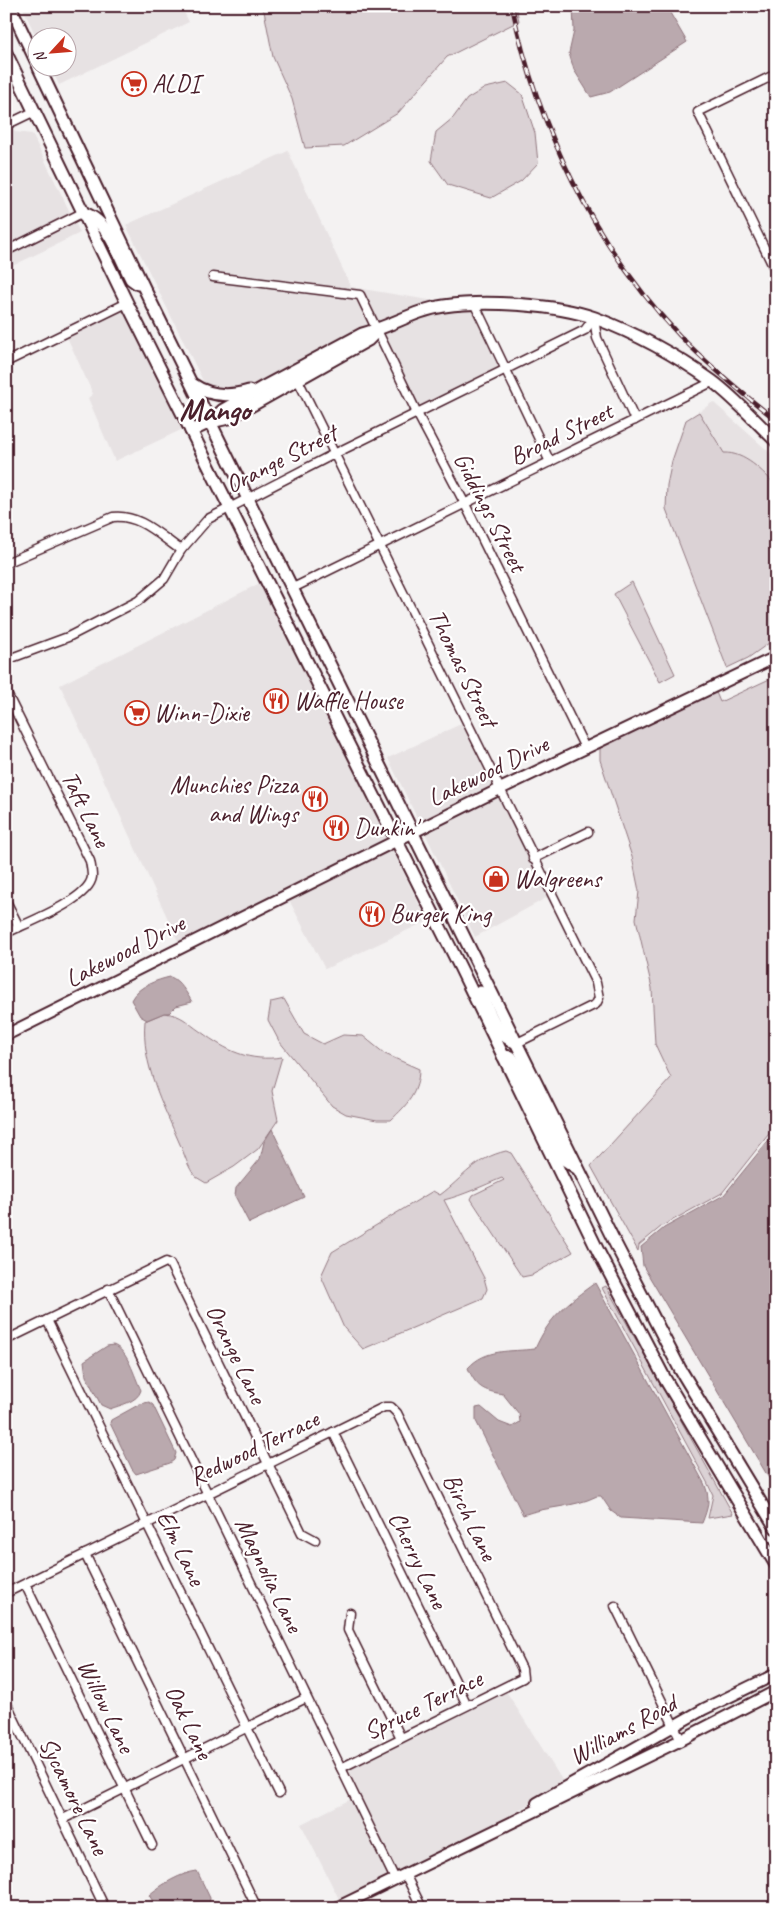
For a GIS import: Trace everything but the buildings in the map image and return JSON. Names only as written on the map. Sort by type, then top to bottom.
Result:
[{"type":"main road","points":[[10,6],[28,45]]},
{"type":"main road","points":[[6,53],[82,213],[460,967],[598,1253],[660,1371],[776,1564]]},
{"type":"main road","points":[[44,78],[145,290],[414,832],[579,1170],[680,1369],[776,1528]]},
{"type":"main road","points":[[82,213],[92,215],[104,228],[131,279],[145,290]]},
{"type":"main road","points":[[210,422],[223,410],[362,334],[378,330],[429,308],[474,304],[558,309],[594,318],[650,343],[712,382],[776,441]]},
{"type":"main road","points":[[191,431],[210,422],[229,418],[368,340],[378,330]]},
{"type":"main road","points":[[192,384],[200,389],[217,394],[235,395],[265,386]]},
{"type":"main road","points":[[460,967],[479,989],[502,1034],[507,1040],[517,1043]]},
{"type":"main road","points":[[503,1056],[511,1057],[515,1063],[565,1160],[579,1170]]},
{"type":"street","points":[[776,74],[698,112],[776,272]]},
{"type":"street","points":[[6,125],[34,112]]},
{"type":"street","points":[[6,251],[82,213]]},
{"type":"street","name":"Giddings Street","points":[[213,277],[360,295],[585,748]]},
{"type":"street","points":[[6,362],[127,303]]},
{"type":"street","points":[[474,304],[504,371],[550,462]]},
{"type":"street","points":[[594,318],[597,338],[635,420]]},
{"type":"street","name":"Orange Street","points":[[6,660],[68,636],[138,601],[164,580],[180,550],[208,519],[334,454],[585,330],[594,318]]},
{"type":"street","name":"Thomas Street","points":[[298,380],[596,983],[599,998],[588,1009],[517,1043]]},
{"type":"street","name":"Broad Street","points":[[293,588],[712,382]]},
{"type":"street","points":[[6,563],[114,517],[125,516],[138,520],[180,550]]},
{"type":"street","name":"Lakewood Drive","points":[[6,1034],[500,789],[776,657]]},
{"type":"street","name":"Taft Lane","points":[[6,692],[90,861],[92,878],[85,890],[76,899],[6,933]]},
{"type":"street","points":[[533,858],[588,832]]},
{"type":"street","points":[[6,901],[19,927]]},
{"type":"street","name":"Orange Lane","points":[[108,1289],[166,1262],[170,1264],[302,1533],[314,1540]]},
{"type":"street","points":[[6,1340],[108,1289]]},
{"type":"street","name":"Magnolia Lane","points":[[108,1289],[395,1879]]},
{"type":"street","name":"Elm Lane","points":[[47,1320],[279,1793]]},
{"type":"street","name":"Birch Lane","points":[[359,1420],[384,1407],[391,1407],[397,1413],[522,1669],[523,1678]]},
{"type":"street","name":"Redwood Terrace","points":[[6,1593],[359,1420]]},
{"type":"street","name":"Cherry Lane","points":[[333,1432],[467,1706]]},
{"type":"street","name":"Oak Lane","points":[[85,1554],[257,1908]]},
{"type":"street","name":"Willow Lane","points":[[25,1584],[152,1845]]},
{"type":"street","points":[[615,1606],[681,1740]]},
{"type":"street","points":[[350,1613],[348,1630],[401,1738]]},
{"type":"street","name":"Williams Road","points":[[494,1830],[546,1797],[674,1726],[776,1674]]},
{"type":"street","name":"Spruce Terrace","points":[[341,1768],[523,1678]]},
{"type":"street","name":"Williams Road","points":[[336,1908],[681,1740],[776,1691]]},
{"type":"street","points":[[63,1819],[306,1698]]},
{"type":"street","name":"Sycamore Lane","points":[[6,1702],[105,1908]]},
{"type":"street","points":[[405,1874],[422,1908]]},
{"type":"shaded area","points":[[22,6],[181,6],[189,22],[78,76],[78,28],[32,28]]},
{"type":"shaded area","points":[[256,6],[516,6],[519,21],[447,57],[398,113],[344,146],[305,148],[292,99],[273,57],[264,11]]},
{"type":"shaded area","points":[[573,6],[666,6],[687,42],[610,92],[591,97],[574,70],[569,53],[574,31]]},
{"type":"shaded area","points":[[56,78],[73,78],[59,85]]},
{"type":"shaded area","points":[[508,83],[522,94],[535,133],[538,163],[521,181],[491,198],[448,185],[431,161],[436,132],[453,118],[467,99],[485,88]]},
{"type":"shaded area","points":[[8,117],[15,132],[32,134],[80,233],[6,269]]},
{"type":"shaded area","points":[[288,151],[351,287],[441,302],[380,325],[363,290],[210,272],[208,280],[357,299],[372,328],[290,366],[263,382],[235,391],[206,387],[126,225]]},
{"type":"shaded area","points":[[471,308],[498,367],[419,408],[384,332],[430,312]]},
{"type":"shaded area","points":[[123,309],[183,429],[115,461],[88,398],[93,394],[67,337]]},
{"type":"shaded area","points":[[713,402],[776,458],[776,486],[764,472],[724,453],[699,412]]},
{"type":"shaded area","points":[[699,412],[724,453],[746,459],[765,474],[776,486],[776,638],[748,658],[727,668],[666,509],[667,485],[672,461],[686,420]]},
{"type":"shaded area","points":[[632,582],[675,674],[660,682],[614,594]]},
{"type":"shaded area","points":[[260,583],[388,840],[178,941],[60,685]]},
{"type":"shaded area","points":[[776,676],[776,1125],[722,1193],[662,1226],[639,1245],[638,1251],[591,1166],[671,1078],[655,1044],[652,988],[636,919],[639,891],[632,857],[600,760],[600,747],[715,690],[720,702]]},
{"type":"shaded area","points":[[463,723],[494,787],[420,824],[388,758]]},
{"type":"shaded area","points":[[498,794],[548,897],[475,937],[424,831]]},
{"type":"shaded area","points":[[391,847],[427,921],[325,969],[288,898]]},
{"type":"shaded area","points":[[170,977],[180,984],[192,1002],[176,1006],[169,1013],[164,1013],[147,1020],[140,1016],[131,1000],[134,995],[148,984]]},
{"type":"shaded area","points":[[284,999],[304,1034],[323,1044],[343,1035],[363,1036],[385,1054],[419,1069],[417,1085],[411,1098],[391,1120],[377,1120],[346,1114],[332,1106],[279,1041],[268,1020],[271,1002]]},
{"type":"shaded area","points":[[164,1013],[180,1017],[220,1045],[239,1054],[259,1058],[282,1057],[272,1091],[278,1120],[258,1149],[234,1167],[206,1183],[193,1174],[188,1165],[154,1083],[146,1052],[145,1021]]},
{"type":"shaded area","points":[[272,1129],[304,1197],[249,1223],[235,1196],[236,1188],[260,1159],[264,1142]]},
{"type":"shaded area","points":[[776,1131],[776,1490],[643,1266],[641,1247],[664,1228],[724,1195]]},
{"type":"shaded area","points":[[506,1151],[511,1153],[573,1252],[532,1275],[522,1277],[471,1199],[473,1195],[504,1180],[502,1178],[444,1200],[484,1278],[487,1289],[483,1298],[363,1349],[344,1328],[321,1276],[332,1252],[433,1191],[440,1195],[486,1158]]},
{"type":"shaded area","points":[[595,1283],[704,1483],[708,1503],[702,1523],[621,1518],[611,1511],[601,1496],[579,1503],[523,1515],[476,1421],[476,1408],[481,1407],[499,1422],[512,1427],[520,1422],[519,1414],[503,1394],[481,1387],[474,1380],[468,1368],[483,1357],[491,1354],[535,1349],[553,1319],[576,1297]]},
{"type":"shaded area","points":[[606,1286],[733,1514],[708,1518],[713,1495],[602,1288]]},
{"type":"shaded area","points":[[113,1345],[123,1352],[127,1358],[141,1390],[133,1400],[110,1409],[101,1405],[86,1376],[84,1361],[107,1346]]},
{"type":"shaded area","points":[[149,1402],[153,1405],[176,1453],[174,1460],[170,1463],[136,1474],[110,1423],[111,1420],[140,1404]]},
{"type":"shaded area","points":[[506,1691],[564,1783],[492,1826],[397,1873],[348,1769]]},
{"type":"shaded area","points":[[351,1799],[389,1877],[340,1901],[301,1824]]},
{"type":"shaded area","points":[[197,1871],[210,1898],[209,1906],[204,1908],[157,1908],[149,1895],[172,1880]]},
{"type":"railway","points":[[512,6],[523,51],[553,139],[595,223],[648,300],[679,335],[702,358],[776,420]]},
{"type":"place","name":"ALDI","points":[[134,84]]},
{"type":"place","name":"Waffle House","points":[[276,701]]},
{"type":"place","name":"Winn-Dixie","points":[[137,713]]},
{"type":"place","name":"Munchies Pizza and Wings","points":[[315,799]]},
{"type":"place","name":"Dunkin'","points":[[336,828]]},
{"type":"place","name":"Walgreens","points":[[496,879]]},
{"type":"place","name":"Burger King","points":[[372,914]]},
{"type":"district","name":"Mango","points":[[215,410]]}]
